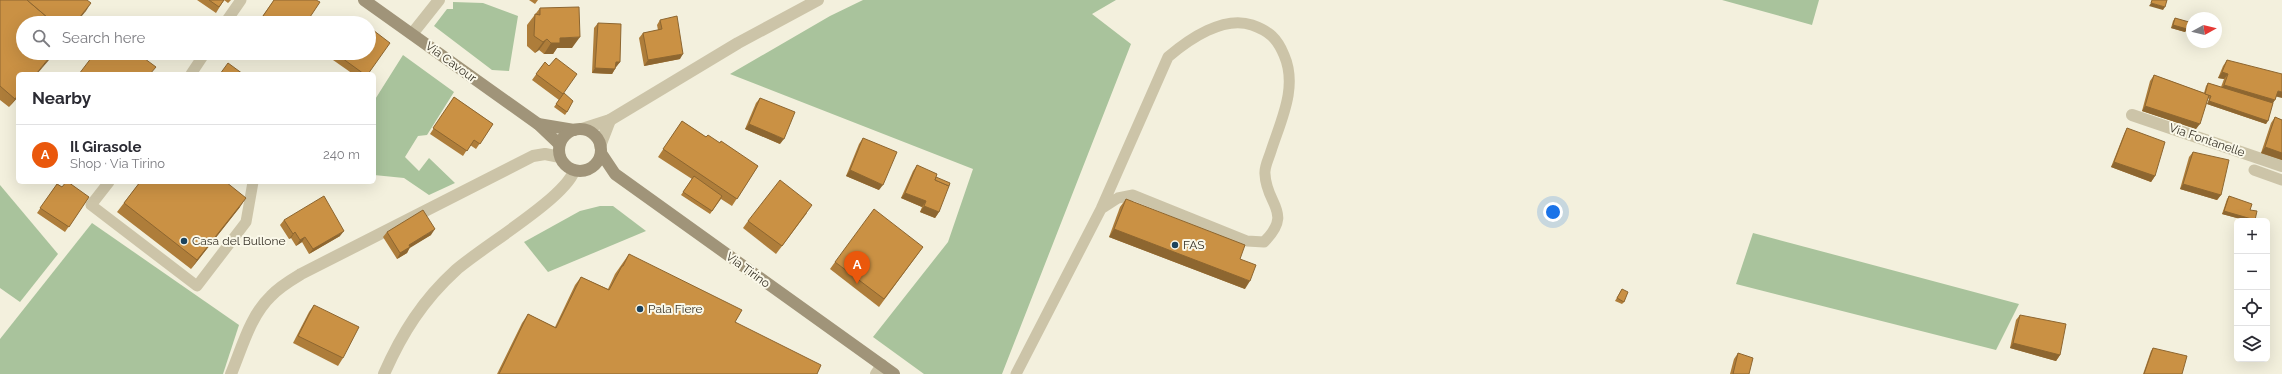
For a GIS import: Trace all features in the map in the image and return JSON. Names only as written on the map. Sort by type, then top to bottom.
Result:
[{"type":"street","name":"Via Cavour","points":[[364,0],[538,124],[560,144]]},
{"type":"street","points":[[412,34],[439,0]]},
{"type":"street","points":[[610,120],[600,149],[599,159],[592,168],[574,171],[568,168],[560,157],[560,144],[563,137],[578,129],[610,120],[738,43],[818,0]]},
{"type":"street","name":"Via Fontanelle","points":[[2132,115],[2282,166]]},
{"type":"street","name":"Via Cavour","points":[[538,124],[578,129]]},
{"type":"street","points":[[578,129],[594,135],[600,149]]},
{"type":"street","name":"Via Tirino","points":[[600,149],[615,174]]},
{"type":"street","points":[[231,374],[248,331],[262,306],[284,285],[301,274],[534,156],[545,154],[560,157]]},
{"type":"street","name":"Via Tirino","points":[[592,168],[615,174],[879,370],[894,374]]},
{"type":"street","points":[[384,374],[407,328],[429,295],[457,269],[550,199],[568,182],[574,171]]},
{"type":"lane","points":[[230,16],[241,0]]},
{"type":"lane","points":[[1016,374],[1101,209],[1168,57],[1183,44],[1203,32],[1224,25],[1245,23],[1268,31],[1280,45],[1290,76],[1289,96],[1265,171],[1265,184],[1277,208],[1278,220],[1276,230],[1264,242],[1247,241],[1133,195],[1118,198],[1101,209]]},
{"type":"lane","points":[[192,72],[200,60]]},
{"type":"lane","points":[[2254,170],[2282,180]]},
{"type":"lane","points":[[107,184],[91,205],[197,286],[246,222],[253,184]]},
{"type":"green space","points":[[863,0],[1116,0],[1092,14],[1131,44],[1002,374],[924,374],[873,337],[948,242],[973,169],[730,74],[830,16]]},
{"type":"green space","points":[[1722,0],[1819,0],[1812,25]]},
{"type":"green space","points":[[453,2],[483,3],[518,16],[509,71],[492,70],[434,26],[447,9],[453,9]]},
{"type":"green space","points":[[403,55],[454,92],[427,135],[418,136],[405,157],[419,171],[429,158],[455,183],[429,195],[404,178],[376,175],[376,98]]},
{"type":"green space","points":[[0,185],[58,254],[20,302],[0,288]]},
{"type":"green space","points":[[600,206],[613,206],[646,231],[548,272],[524,242],[580,211]]},
{"type":"green space","points":[[92,223],[239,325],[223,374],[0,374],[0,339]]},
{"type":"green space","points":[[1753,233],[2019,304],[1996,350],[1736,284]]},
{"type":"building","points":[[0,0],[27,0],[46,16],[16,16],[16,60],[47,60],[38,72],[16,72],[15,99],[0,86]]},
{"type":"building","points":[[27,0],[87,0],[91,3],[81,16],[46,16]]},
{"type":"building","points":[[209,0],[224,0],[219,7]]},
{"type":"building","points":[[274,0],[316,0],[320,2],[311,16],[263,16]]},
{"type":"building","points":[[2152,0],[2167,0],[2165,7],[2151,3]]},
{"type":"building","points":[[579,7],[580,37],[560,38],[560,43],[551,43],[547,39],[543,42],[534,36],[535,14],[540,15],[540,8]]},
{"type":"building","points":[[677,16],[683,54],[648,60],[643,33],[662,29],[660,20]]},
{"type":"building","points":[[2175,18],[2186,21],[2186,29],[2173,25]]},
{"type":"building","points":[[598,23],[621,24],[620,62],[616,62],[615,69],[595,68]]},
{"type":"building","points":[[376,32],[390,43],[369,72],[361,72],[345,60],[376,60]]},
{"type":"building","points":[[556,58],[577,74],[563,94],[536,74],[545,62],[549,66]]},
{"type":"building","points":[[90,60],[146,60],[156,67],[152,72],[81,72]]},
{"type":"building","points":[[2227,60],[2282,74],[2282,92],[2278,91],[2275,100],[2224,85],[2228,74],[2222,72]]},
{"type":"building","points":[[228,63],[240,72],[221,72]]},
{"type":"building","points":[[2154,75],[2209,95],[2200,124],[2145,106]]},
{"type":"building","points":[[2208,83],[2273,103],[2268,121],[2209,101],[2211,96],[2205,94]]},
{"type":"building","points":[[564,93],[573,101],[567,112],[556,104]]},
{"type":"building","points":[[454,97],[493,124],[480,144],[474,140],[467,151],[433,128]]},
{"type":"building","points":[[760,98],[795,112],[784,139],[749,124]]},
{"type":"building","points":[[2275,117],[2282,120],[2282,153],[2265,147]]},
{"type":"building","points":[[682,121],[706,137],[708,135],[720,143],[721,141],[758,166],[737,199],[663,149]]},
{"type":"building","points":[[2127,128],[2165,142],[2155,176],[2114,162]]},
{"type":"building","points":[[863,138],[897,152],[883,185],[850,170]]},
{"type":"building","points":[[2193,152],[2229,160],[2221,195],[2183,184]]},
{"type":"building","points":[[917,165],[937,174],[935,180],[949,186],[939,212],[924,206],[926,201],[905,193]]},
{"type":"building","points":[[694,176],[722,196],[712,211],[683,192]]},
{"type":"building","points":[[936,177],[950,183],[949,186],[935,180]]},
{"type":"building","points":[[780,180],[812,205],[782,246],[748,221]]},
{"type":"building","points":[[57,184],[62,187],[64,184],[71,184],[89,197],[69,227],[40,208]]},
{"type":"building","name":"Casa del Bullone","points":[[138,184],[228,184],[246,198],[197,260],[124,203]]},
{"type":"building","points":[[324,196],[344,231],[313,249],[305,237],[300,240],[295,232],[293,234],[284,220]]},
{"type":"building","points":[[2229,196],[2252,204],[2250,210],[2257,211],[2255,218],[2248,218],[2224,211]]},
{"type":"building","name":"FAS","points":[[1126,199],[1245,245],[1240,259],[1256,265],[1250,281],[1114,229]]},
{"type":"building","points":[[874,209],[923,247],[884,299],[835,262]]},
{"type":"building","points":[[423,210],[435,229],[409,245],[410,247],[400,253],[387,232]]},
{"type":"building","name":"Pala Fiere","points":[[629,254],[742,310],[735,322],[821,365],[817,374],[499,374],[528,314],[556,328],[581,277],[609,290]]},
{"type":"building","points":[[1622,289],[1628,292],[1624,302],[1617,298]]},
{"type":"building","points":[[314,305],[359,327],[343,358],[298,336]]},
{"type":"building","points":[[2020,315],[2066,324],[2060,355],[2013,343]]},
{"type":"building","points":[[2153,348],[2187,356],[2182,374],[2144,374]]},
{"type":"building","points":[[1738,353],[1753,358],[1749,374],[1733,374]]},
{"type":"place","name":"Casa del Bullone","points":[[184,241]]},
{"type":"place","name":"FAS","points":[[1175,245]]},
{"type":"place","name":"Il Girasole","points":[[857,284]]},
{"type":"place","name":"Pala Fiere","points":[[640,309]]}]
